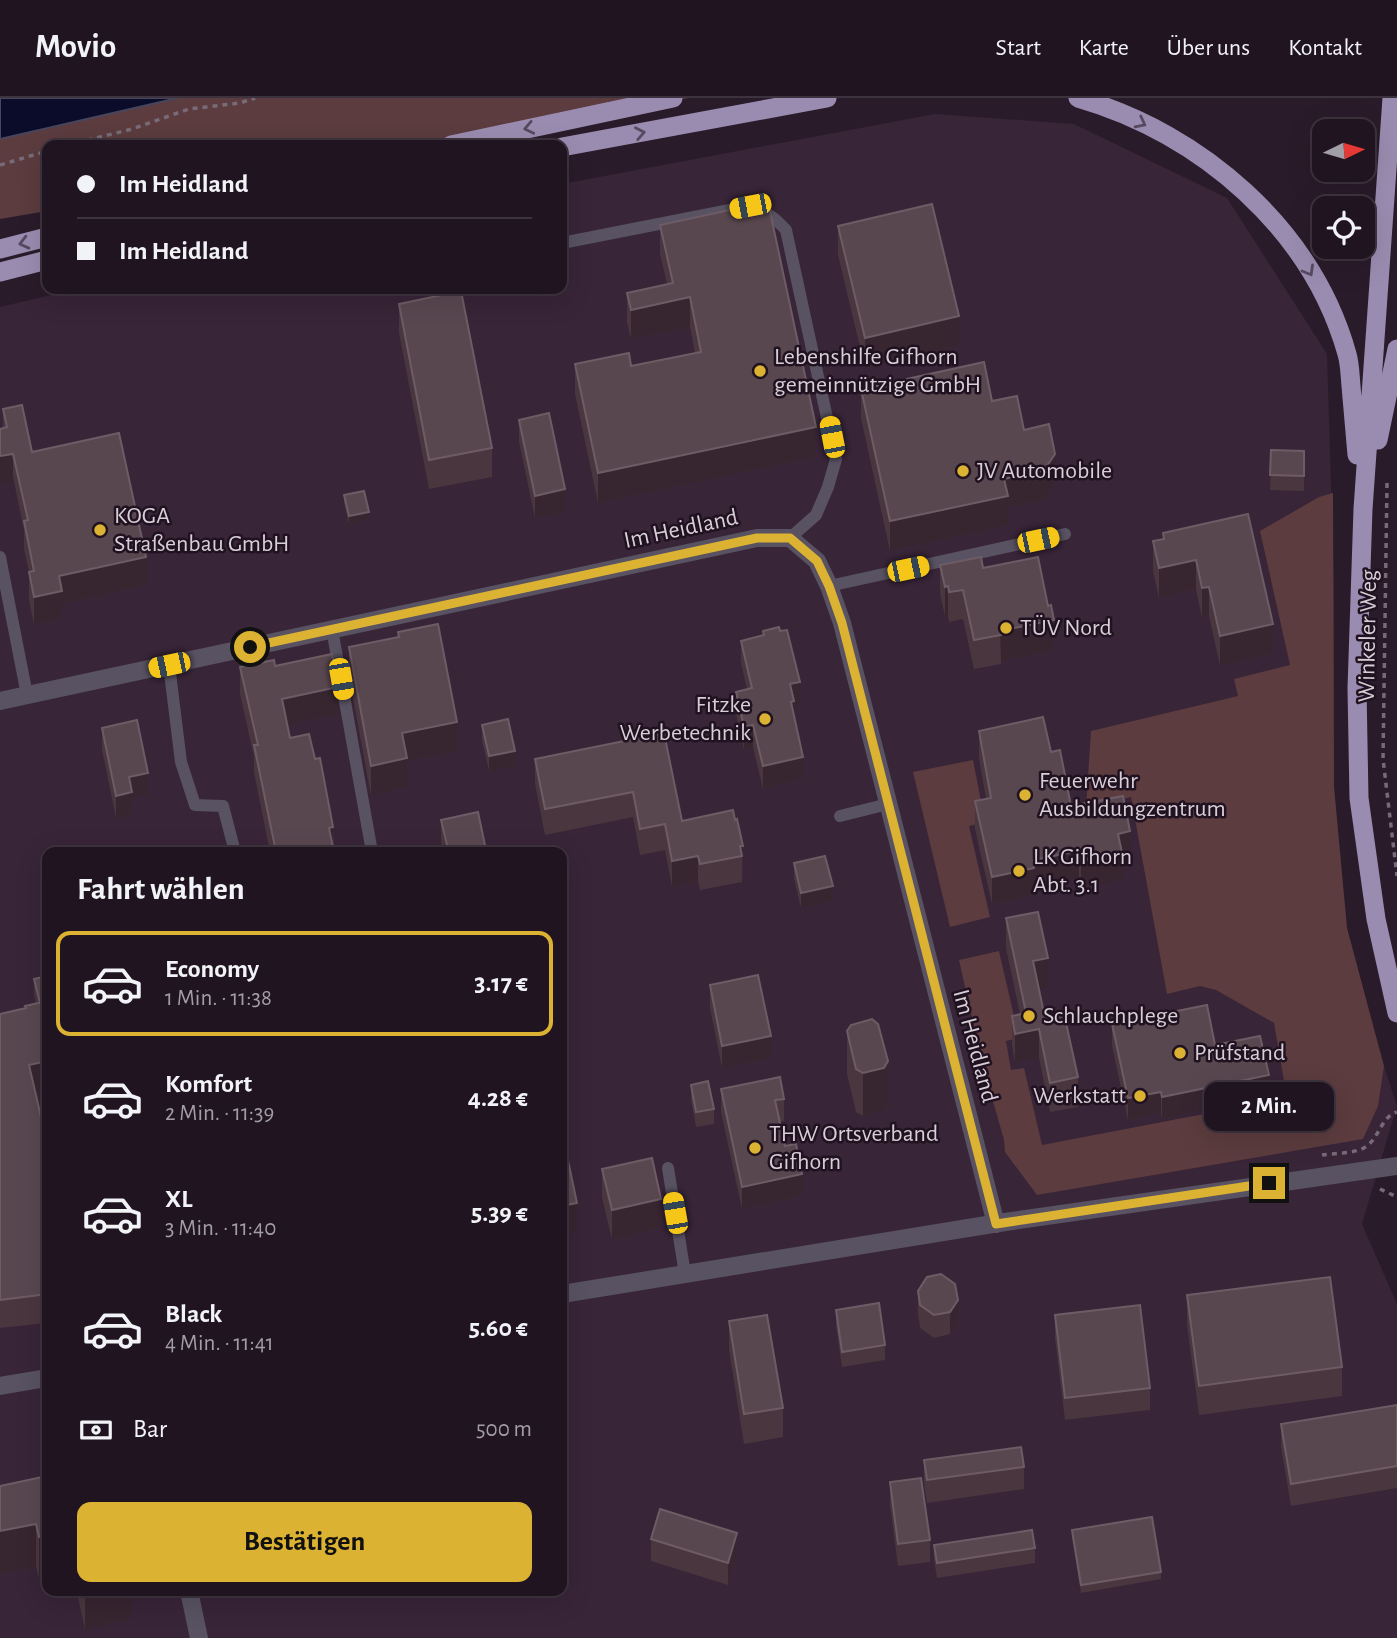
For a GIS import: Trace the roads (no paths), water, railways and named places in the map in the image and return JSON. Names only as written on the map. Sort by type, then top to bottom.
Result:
[{"type":"highway","points":[[475,140],[673,98]]},
{"type":"highway","points":[[567,147],[827,98]]},
{"type":"highway","points":[[1078,98],[1109,107],[1149,126],[1237,182],[1273,218],[1304,261],[1328,305],[1348,356],[1363,509]]},
{"type":"highway","points":[[1392,98],[1363,509],[1357,688],[1359,798],[1376,919],[1397,1013]]},
{"type":"highway","points":[[0,249],[42,238]]},
{"type":"highway","points":[[0,272],[42,261]]},
{"type":"highway","points":[[1363,509],[1397,349]]},
{"type":"street","name":"Im Heidland","points":[[0,701],[757,538],[790,538],[817,561],[842,623],[996,1224]]},
{"type":"street","points":[[567,1293],[996,1224],[1375,1167],[1397,1166]]},
{"type":"street","points":[[0,1386],[42,1379]]},
{"type":"street","points":[[190,1596],[199,1638]]},
{"type":"lane","points":[[567,242],[750,206],[764,210],[786,230],[836,459],[816,515],[790,538]]},
{"type":"lane","points":[[829,586],[1065,534]]},
{"type":"lane","points":[[0,557],[27,695]]},
{"type":"lane","points":[[332,629],[371,847]]},
{"type":"lane","points":[[169,665],[181,762],[194,805],[223,806],[234,847]]},
{"type":"lane","points":[[840,816],[888,804]]},
{"type":"lane","points":[[668,1168],[685,1274]]},
{"type":"water","points":[[0,98],[178,98],[0,139]]},
{"type":"place","name":"Lebenshilfe Gifhorn gemeinnützige GmbH","points":[[760,371]]},
{"type":"place","name":"JV Automobile","points":[[963,471]]},
{"type":"place","name":"KOGA Straßenbau GmbH","points":[[100,530]]},
{"type":"place","name":"TÜV Nord","points":[[1006,628]]},
{"type":"place","name":"Fitzke Werbetechnik","points":[[765,719]]},
{"type":"place","name":"Feuerwehr Ausbildungzentrum","points":[[1025,795]]},
{"type":"place","name":"LK Gifhorn Abt. 3.1","points":[[1019,871]]},
{"type":"place","name":"Schlauchplege","points":[[1029,1016]]},
{"type":"place","name":"Prüfstand","points":[[1180,1053]]},
{"type":"place","name":"Werkstatt","points":[[1140,1096]]},
{"type":"place","name":"THW Ortsverband Gifhorn","points":[[755,1148]]}]
